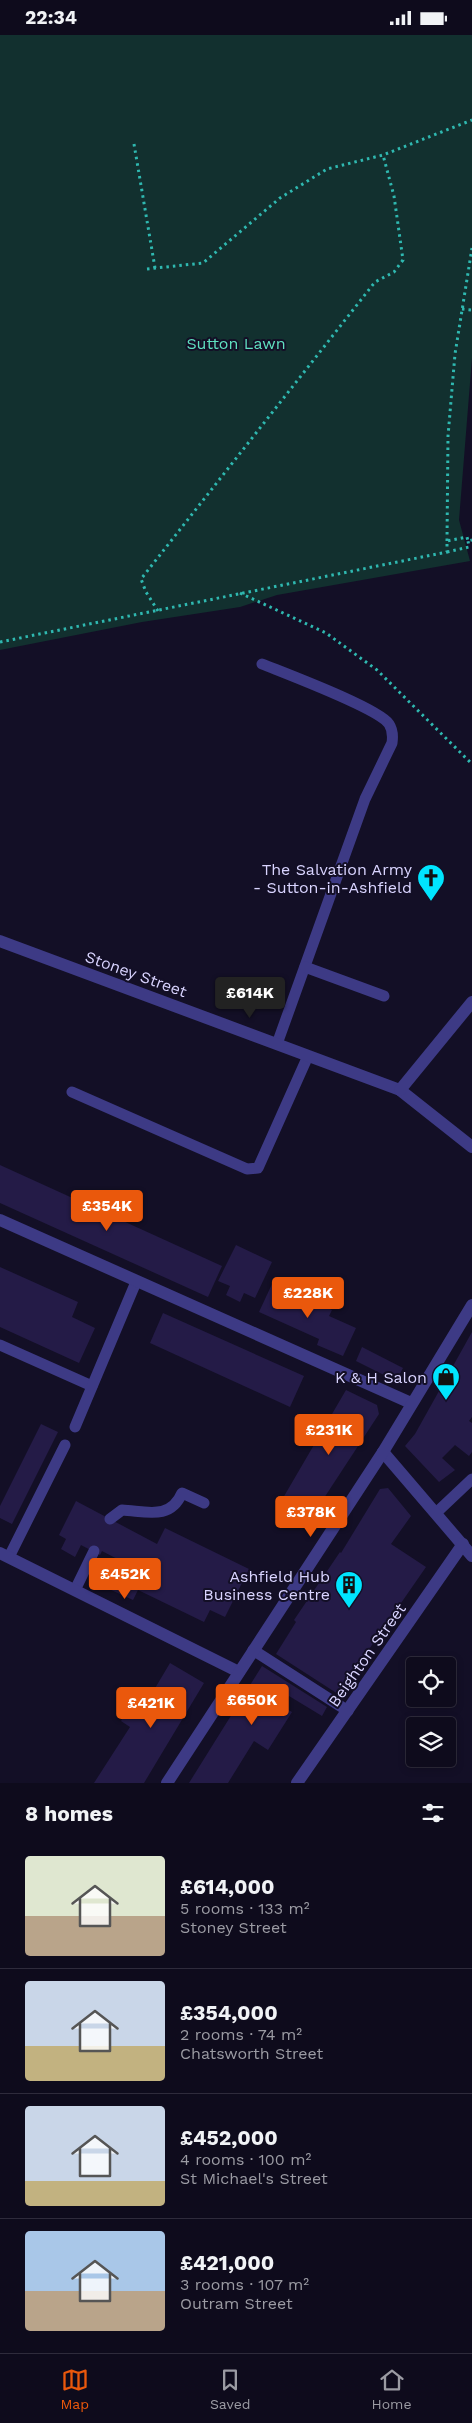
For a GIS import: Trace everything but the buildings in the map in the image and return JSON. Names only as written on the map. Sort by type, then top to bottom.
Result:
[{"type":"street","name":"Stoney Street","points":[[0,941],[400,1090],[472,1147]]},
{"type":"street","points":[[400,1090],[472,1001]]},
{"type":"street","points":[[0,1220],[411,1403]]},
{"type":"street","points":[[167,1783],[383,1452],[472,1305]]},
{"type":"street","points":[[383,1452],[472,1556]]},
{"type":"street","name":"Beighton Street","points":[[297,1783],[462,1545]]},
{"type":"street","points":[[4,1555],[239,1672]]},
{"type":"lane","points":[[262,664],[317,686],[373,713],[388,723],[393,733],[392,743],[365,799],[277,1044]]},
{"type":"lane","points":[[305,967],[384,996]]},
{"type":"lane","points":[[72,1092],[247,1169],[258,1168],[308,1056]]},
{"type":"lane","points":[[75,1427],[136,1281]]},
{"type":"lane","points":[[0,1345],[92,1386]]},
{"type":"lane","points":[[4,1555],[65,1445]]},
{"type":"lane","points":[[436,1513],[472,1479]]},
{"type":"lane","points":[[110,1519],[122,1510],[148,1514],[165,1510],[178,1502],[182,1493],[204,1503]]},
{"type":"lane","points":[[75,1590],[94,1551]]},
{"type":"lane","points":[[253,1650],[348,1711]]},
{"type":"path","points":[[147,269],[202,263],[280,198],[327,169],[383,155],[472,120]]},
{"type":"path","points":[[134,144],[155,268]]},
{"type":"path","points":[[158,611],[146,592],[141,579],[375,282],[394,272],[402,260],[394,196],[383,155]]},
{"type":"path","points":[[447,553],[448,436],[455,354],[472,248]]},
{"type":"path","points":[[462,309],[472,310]]},
{"type":"path","points":[[0,642],[447,553],[469,547],[470,541],[467,537],[447,541]]},
{"type":"path","points":[[239,593],[326,633],[370,665],[472,765]]},
{"type":"green space","name":"Sutton Lawn","points":[[0,35],[472,35],[472,358],[459,520],[470,561],[277,595],[240,607],[142,622],[0,650]]},
{"type":"place","name":"The Salvation Army - Sutton-in-Ashfield","points":[[431,902]]},
{"type":"place","name":"K & H Salon","points":[[446,1401]]},
{"type":"place","name":"Ashfield Hub Business Centre","points":[[349,1609]]}]
